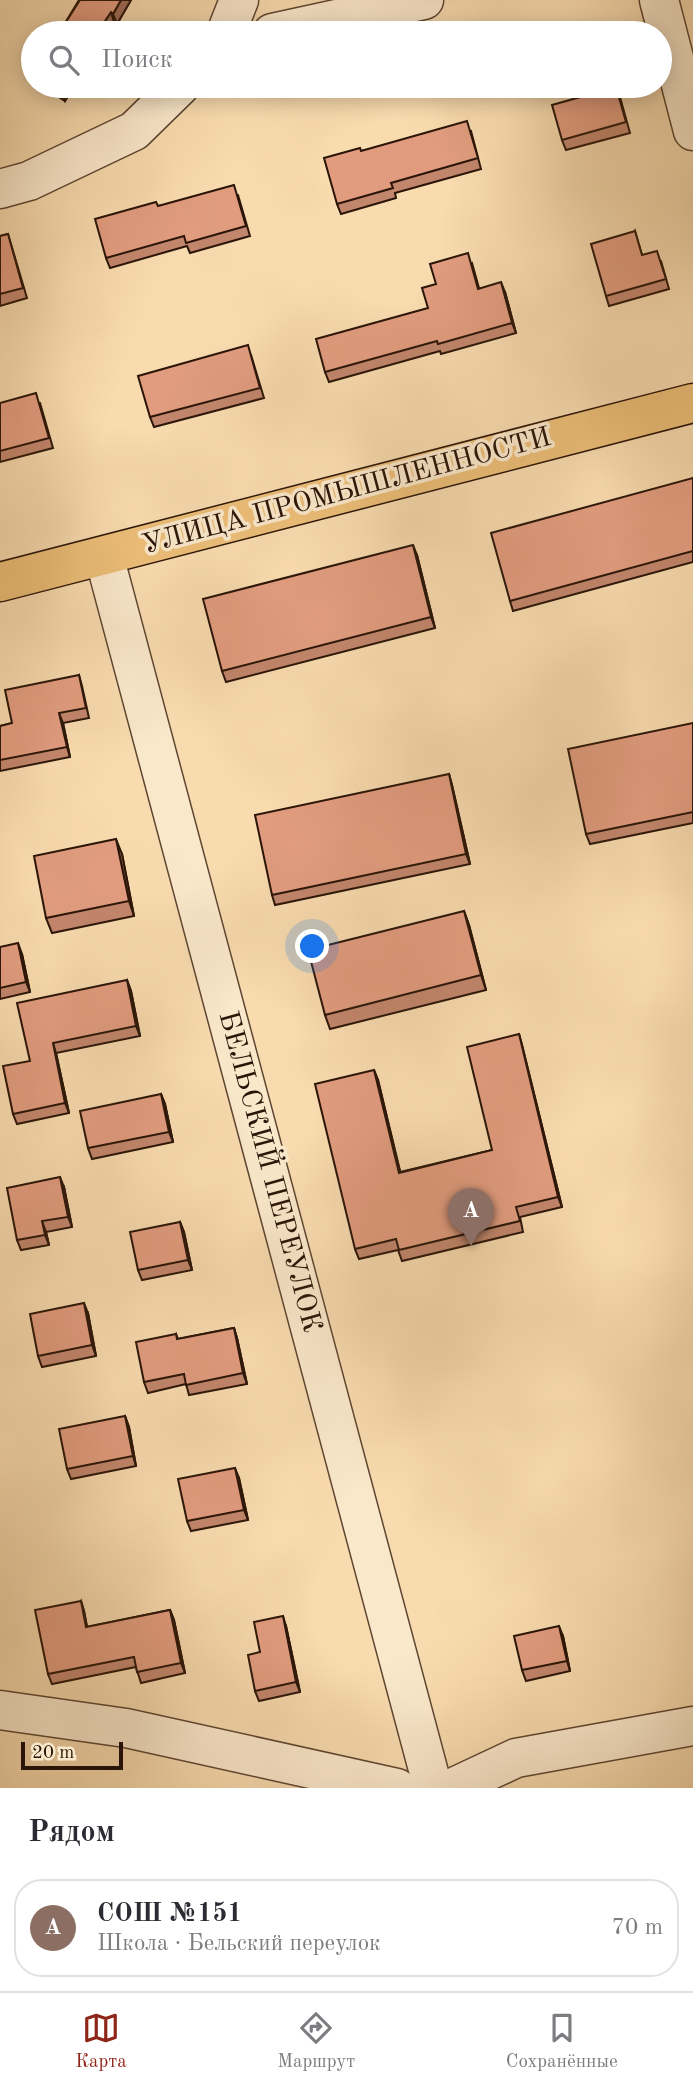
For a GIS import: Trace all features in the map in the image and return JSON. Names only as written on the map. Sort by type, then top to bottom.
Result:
[{"type":"main road","name":"УЛИЦА ПРОМЫШЛЕННОСТИ","points":[[0,582],[693,402]]},
{"type":"street","points":[[231,21],[239,0]]},
{"type":"street","points":[[327,21],[424,0]]},
{"type":"street","points":[[659,0],[664,21]]},
{"type":"street","points":[[672,50],[693,131]]},
{"type":"street","points":[[0,189],[29,181],[134,131],[168,98]]},
{"type":"street","name":"БЕЛЬСКИЙ ПЕРЕУЛОК","points":[[103,556],[433,1788]]},
{"type":"street","points":[[0,1710],[125,1728],[397,1788]]},
{"type":"street","points":[[452,1788],[516,1758],[693,1726]]},
{"type":"building","points":[[80,0],[121,0],[113,14],[111,12],[105,21],[67,21]]},
{"type":"building","points":[[577,98],[619,98],[626,122],[562,140],[552,105]]},
{"type":"building","points":[[467,121],[478,158],[391,183],[393,188],[337,204],[324,158],[360,148],[361,151]]},
{"type":"building","points":[[234,185],[246,226],[186,243],[184,236],[106,258],[95,219],[156,202],[158,206]]},
{"type":"building","points":[[635,231],[642,255],[657,251],[666,279],[606,296],[591,244]]},
{"type":"building","points":[[8,234],[23,288],[0,294],[0,236]]},
{"type":"building","points":[[468,253],[478,289],[501,282],[512,323],[325,372],[316,339],[428,308],[422,288],[436,284],[430,264]]},
{"type":"building","points":[[248,345],[260,388],[150,417],[138,376]]},
{"type":"building","points":[[36,393],[49,438],[0,451],[0,403]]},
{"type":"building","points":[[693,478],[693,551],[510,601],[491,533]]},
{"type":"building","points":[[413,545],[431,617],[222,671],[203,599]]},
{"type":"building","points":[[79,675],[86,708],[59,713],[67,747],[0,760],[0,726],[12,723],[5,690]]},
{"type":"building","points":[[693,723],[693,812],[586,834],[568,749]]},
{"type":"building","points":[[449,774],[466,854],[272,895],[255,815]]},
{"type":"building","points":[[116,839],[129,901],[46,918],[34,856]]},
{"type":"building","points":[[464,911],[481,975],[325,1015],[308,950]]},
{"type":"building","points":[[18,943],[26,982],[0,988],[0,947]]},
{"type":"building","points":[[127,980],[136,1026],[53,1043],[65,1103],[13,1114],[3,1066],[30,1061],[17,1003]]},
{"type":"building","points":[[519,1034],[558,1197],[516,1207],[520,1221],[399,1250],[396,1239],[355,1249],[315,1084],[374,1070],[399,1173],[492,1150],[467,1047]]},
{"type":"building","points":[[161,1094],[169,1132],[88,1148],[80,1111]]},
{"type":"building","points":[[60,1177],[68,1217],[42,1221],[45,1235],[17,1240],[7,1188]]},
{"type":"building","points":[[180,1222],[188,1260],[138,1270],[130,1232]]},
{"type":"building","points":[[84,1303],[92,1345],[38,1356],[30,1314]]},
{"type":"building","points":[[234,1328],[243,1373],[186,1385],[184,1374],[144,1382],[136,1342],[176,1334],[177,1339]]},
{"type":"building","points":[[125,1416],[133,1456],[67,1469],[59,1429]]},
{"type":"building","points":[[235,1468],[244,1510],[187,1521],[178,1479]]},
{"type":"building","points":[[81,1601],[86,1627],[170,1610],[181,1663],[137,1672],[134,1657],[48,1674],[35,1610]]},
{"type":"building","points":[[283,1616],[296,1682],[255,1691],[248,1655],[260,1652],[254,1622]]},
{"type":"building","points":[[559,1626],[567,1661],[522,1670],[514,1636]]},
{"type":"place","name":"СОШ №151","points":[[471,1246]]}]
